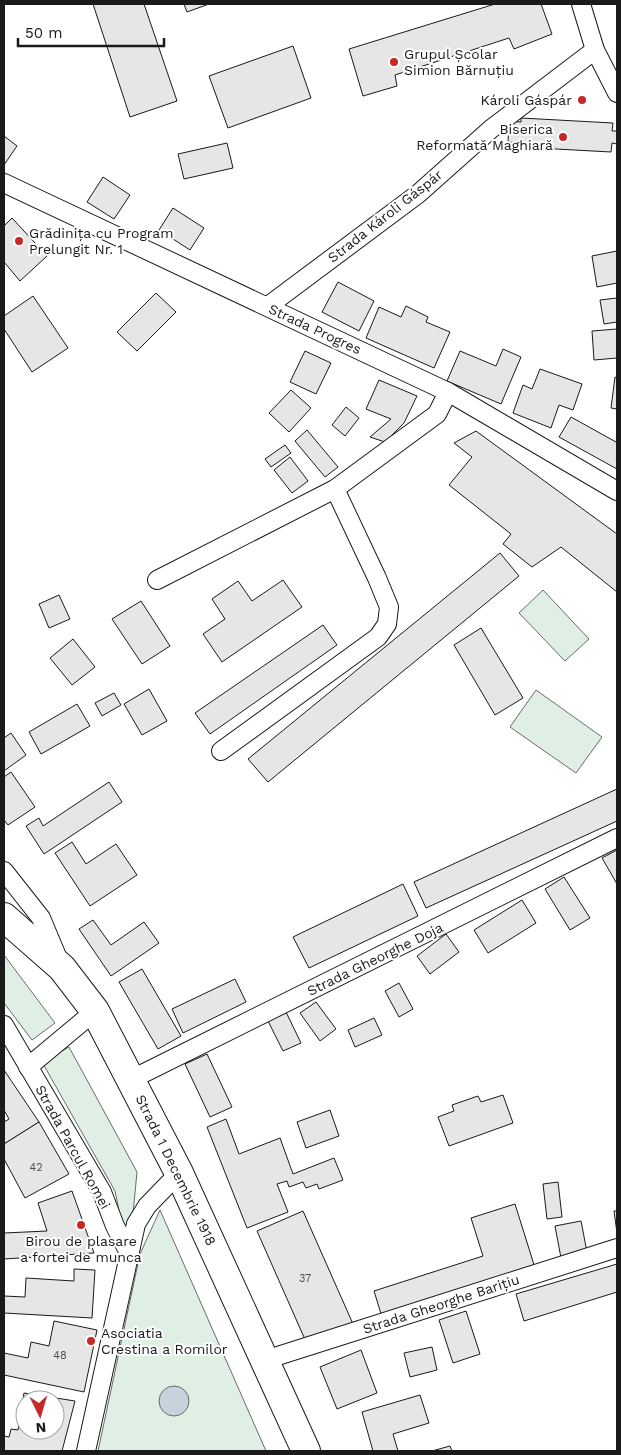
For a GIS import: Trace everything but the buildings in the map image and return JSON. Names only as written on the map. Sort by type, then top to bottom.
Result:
[{"type":"main road","name":"Strada 1 Decembrie 1918","points":[[4,917],[62,968],[95,1011],[132,1079],[179,1173],[306,1451]]},
{"type":"street","points":[[581,4],[595,50],[617,93]]},
{"type":"street","name":"Strada Károli Gáspár","points":[[268,306],[418,194],[491,129],[595,50]]},
{"type":"street","name":"Strada Progres","points":[[4,183],[448,392],[617,491]]},
{"type":"street","points":[[157,580],[335,489],[437,414],[448,392]]},
{"type":"street","points":[[221,750],[378,637],[387,624],[389,607],[335,489]]},
{"type":"street","name":"Strada Gheorghe Doja","points":[[132,1079],[617,838]]},
{"type":"street","points":[[4,872],[41,918],[62,968]]},
{"type":"street","points":[[28,1067],[95,1011]]},
{"type":"street","name":"Strada Parcul Romei","points":[[4,1025],[102,1192],[115,1226],[130,1255]]},
{"type":"street","points":[[86,1451],[136,1224],[147,1206],[179,1173]]},
{"type":"street","name":"Strada Gheorghe Barițiu","points":[[265,1360],[617,1248]]},
{"type":"green space","points":[[543,590],[589,639],[565,661],[519,613]]},
{"type":"green space","points":[[536,690],[602,737],[576,773],[510,727]]},
{"type":"green space","points":[[4,955],[55,1023],[32,1040],[4,1003]]},
{"type":"green space","points":[[69,1047],[137,1172],[132,1224],[124,1235],[115,1191],[42,1062]]},
{"type":"green space","points":[[160,1210],[266,1451],[98,1451],[140,1254]]},
{"type":"shaded area","points":[[174,1386],[180,1387],[188,1395],[188,1407],[180,1415],[174,1416],[168,1415],[160,1407],[159,1401],[160,1395],[168,1387]]},
{"type":"place","name":"Grupul Școlar Simion Bărnuțiu","points":[[394,62]]},
{"type":"place","name":"Károli Gáspár","points":[[582,100]]},
{"type":"place","name":"Biserica Reformată Maghiară","points":[[563,137]]},
{"type":"place","name":"Grădinița cu Program Prelungit Nr. 1","points":[[19,241]]},
{"type":"place","name":"Birou de plasare a fortei de munca","points":[[81,1225]]},
{"type":"place","name":"Asociatia Crestina a Romilor","points":[[91,1341]]}]
